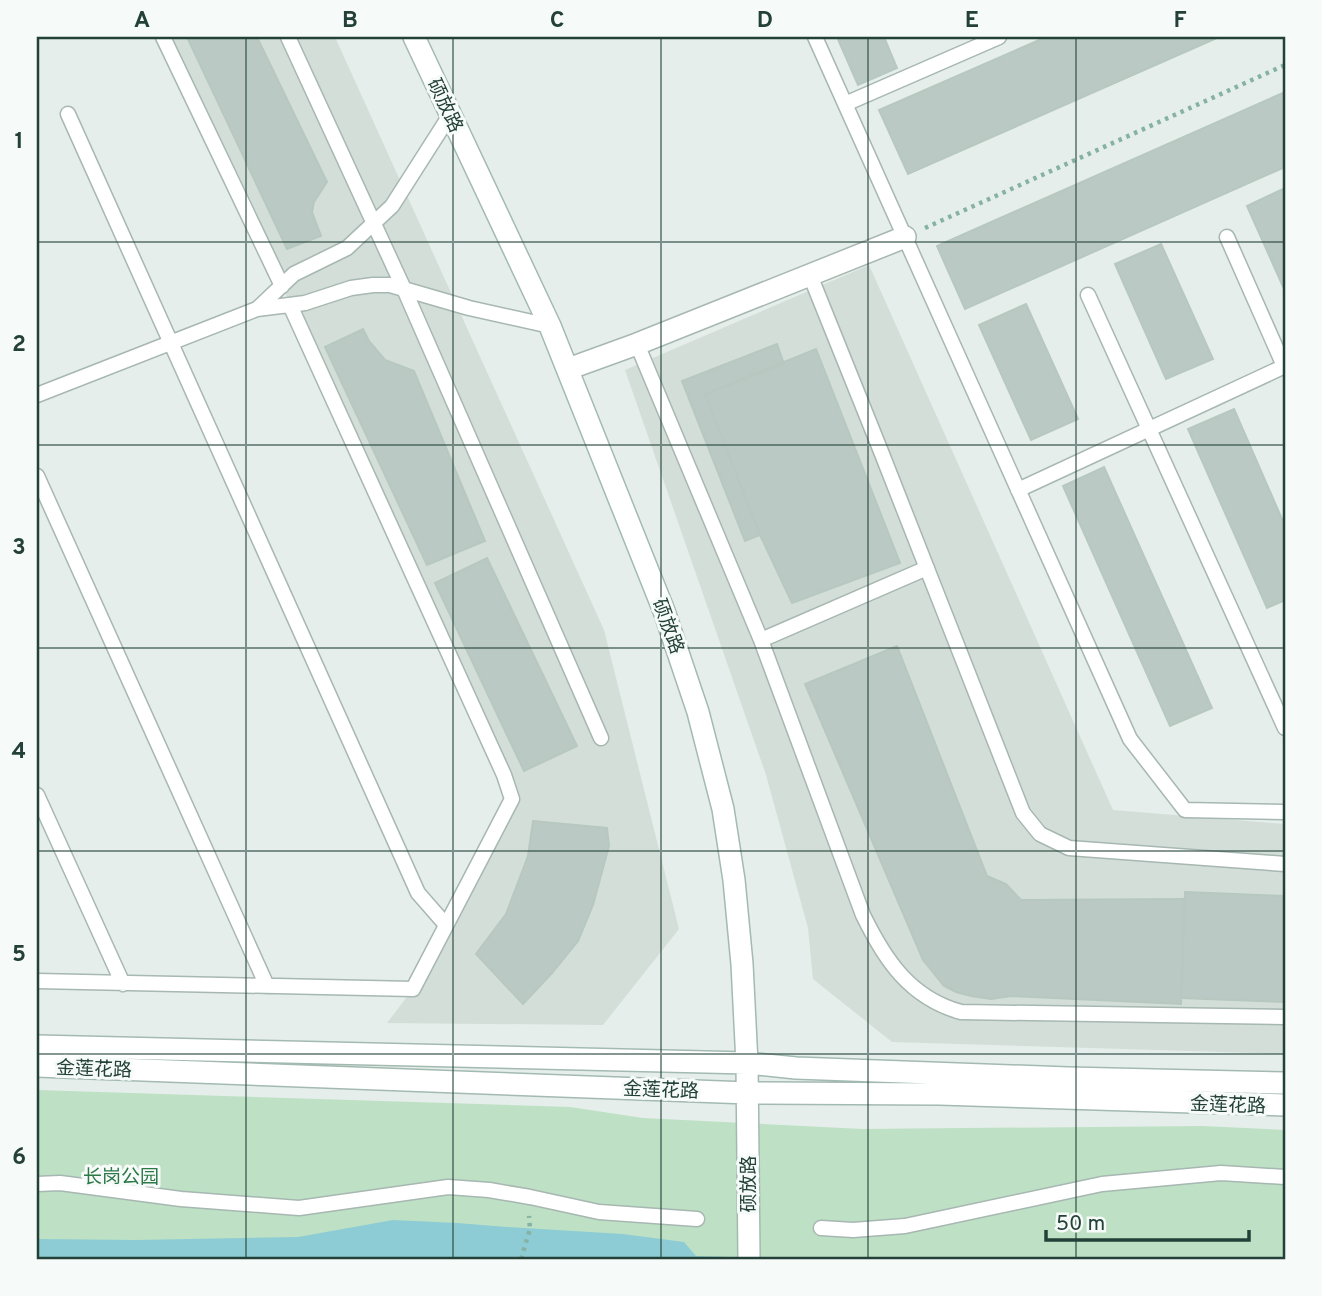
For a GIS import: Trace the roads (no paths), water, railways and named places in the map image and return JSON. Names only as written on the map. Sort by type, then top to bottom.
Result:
[{"type":"street","name":"硕放路","points":[[414,37],[550,326],[664,611],[698,712],[723,810],[734,880],[742,964],[748,1093],[748,1259]]},
{"type":"street","points":[[568,369],[905,237]]},
{"type":"street","name":"金莲花路","points":[[37,1046],[747,1063],[809,1069],[1285,1083]]},
{"type":"street","name":"金莲花路","points":[[37,1066],[748,1093],[940,1094],[1285,1105]]},
{"type":"lane","points":[[163,37],[282,286]]},
{"type":"lane","points":[[288,37],[404,289],[601,738]]},
{"type":"lane","points":[[815,37],[1129,739],[1185,810],[1285,812]]},
{"type":"lane","points":[[845,104],[971,42],[999,37]]},
{"type":"lane","points":[[68,114],[418,893],[446,925]]},
{"type":"lane","points":[[257,309],[294,274],[347,248],[392,206],[450,115]]},
{"type":"lane","points":[[1018,490],[1285,366],[1227,237]]},
{"type":"lane","points":[[810,275],[1023,813],[1041,834],[1069,848],[1285,864]]},
{"type":"lane","points":[[37,395],[257,309],[305,303],[351,288],[373,285],[390,285],[469,309],[550,326]]},
{"type":"lane","points":[[1088,295],[1285,728]]},
{"type":"lane","points":[[37,981],[413,989],[512,799],[504,775],[290,305]]},
{"type":"lane","points":[[637,344],[761,640],[863,915],[877,944],[900,975],[923,995],[943,1007],[961,1012],[1285,1017]]},
{"type":"lane","points":[[37,476],[267,986]]},
{"type":"lane","points":[[761,640],[927,568]]},
{"type":"lane","points":[[37,795],[123,984]]},
{"type":"lane","points":[[821,1228],[853,1230],[905,1226],[1102,1184],[1221,1173],[1285,1177]]},
{"type":"lane","points":[[37,1184],[299,1208],[448,1187],[489,1190],[599,1212],[696,1219]]},
{"type":"water","points":[[393,1220],[623,1234],[684,1242],[696,1256],[801,1259],[37,1259],[37,1239],[298,1237]]},
{"type":"park label","name":"长岗公园","points":[[121,1176]]}]
